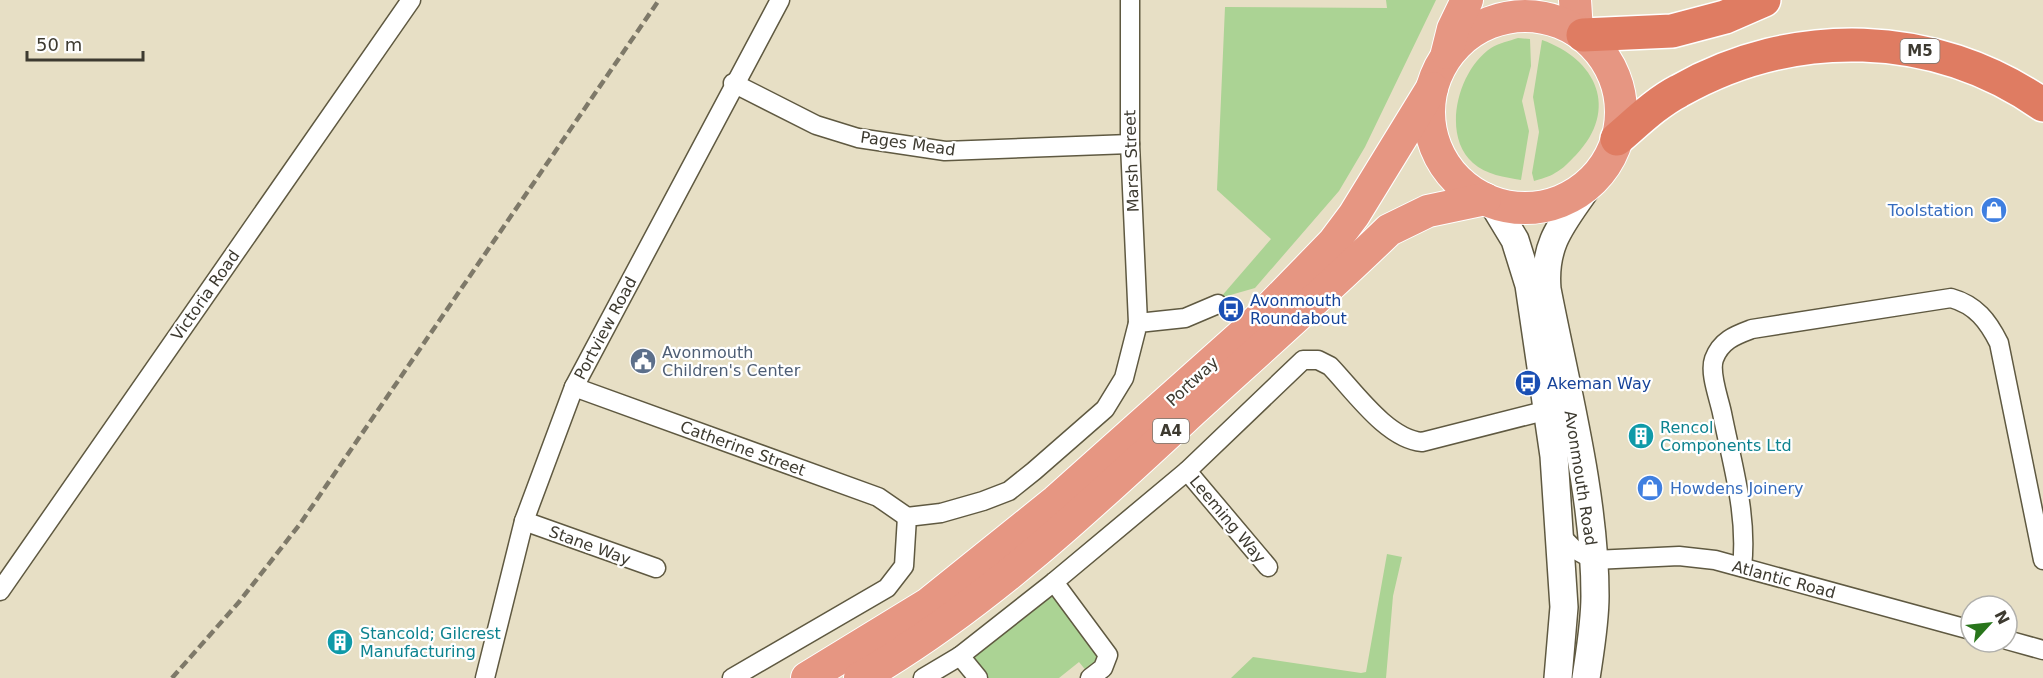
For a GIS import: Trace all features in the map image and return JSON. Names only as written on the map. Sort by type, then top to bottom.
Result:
[{"type":"highway","points":[[1467,0],[1453,29],[1446,57],[1432,88],[1430,122],[1439,153],[1450,172],[1466,188],[1488,201],[1518,207],[1544,206],[1576,193],[1590,183],[1606,163],[1617,139],[1620,100],[1616,82],[1608,64],[1580,33],[1575,0]]},
{"type":"highway","points":[[1446,57],[1468,34],[1503,18],[1540,17],[1580,33],[1672,31],[1725,17],[1764,0]]},
{"type":"highway","name":"M5","points":[[1617,139],[1678,91],[1730,68],[1772,54],[1857,43],[1896,46],[1964,62],[1996,77],[2043,105]]},
{"type":"highway","name":"Portway","points":[[807,678],[928,604],[1056,501],[1251,327],[1333,243],[1354,215],[1432,88]]},
{"type":"highway","name":"Portway","points":[[860,678],[948,620],[1051,538],[1139,461],[1389,230],[1428,211],[1488,201]]},
{"type":"main road","name":"Avonmouth Road","points":[[1586,678],[1595,598],[1594,560],[1579,454],[1547,289],[1545,267],[1551,243],[1590,183]]},
{"type":"main road","name":"Avonmouth Road","points":[[1488,201],[1515,240],[1529,285],[1548,410],[1554,456],[1564,607],[1558,678]]},
{"type":"street","name":"Victoria Road","points":[[0,591],[411,0]]},
{"type":"street","name":"Portview Road","points":[[485,678],[524,521],[574,387],[733,83],[780,0]]},
{"type":"street","name":"Marsh Street","points":[[1130,0],[1130,144],[1138,323]]},
{"type":"street","name":"Pages Mead","points":[[733,83],[816,125],[858,138],[945,152],[1130,144]]},
{"type":"street","points":[[1742,567],[1745,538],[1742,515],[1713,366],[1724,343],[1733,336],[1752,329],[1951,298],[1978,312],[1990,325],[1999,344],[2043,560]]},
{"type":"street","points":[[732,678],[887,588],[904,566],[907,518],[941,513],[1009,491],[1105,409],[1124,378],[1138,323],[1185,318],[1218,304]]},
{"type":"street","points":[[924,678],[960,656],[1054,582],[1187,471],[1304,360],[1318,360],[1330,366],[1392,431],[1413,441],[1422,442],[1548,410]]},
{"type":"street","name":"Catherine Street","points":[[574,387],[878,496],[907,518]]},
{"type":"street","name":"Leeming Way","points":[[1187,471],[1268,567]]},
{"type":"street","name":"Stane Way","points":[[524,521],[656,568]]},
{"type":"street","points":[[1559,534],[1574,549],[1594,560],[1578,575],[1564,607]]},
{"type":"street","name":"Atlantic Road","points":[[1594,560],[1678,556],[1742,567],[1959,627]]},
{"type":"street","points":[[1054,582],[1108,655],[1107,664],[1090,678]]},
{"type":"street","points":[[2019,643],[2043,650]]},
{"type":"street","points":[[960,656],[978,678]]},
{"type":"green space","points":[[1386,0],[1436,0],[1365,147],[1339,191],[1255,288],[1220,298],[1271,239],[1217,190],[1225,7],[1387,8]]},
{"type":"green space","points":[[1518,38],[1530,39],[1531,66],[1522,101],[1529,131],[1521,180],[1490,173],[1473,163],[1463,151],[1456,120],[1462,87],[1479,58],[1494,46]]},
{"type":"green space","points":[[1542,40],[1561,49],[1588,73],[1596,87],[1599,103],[1597,120],[1589,138],[1576,155],[1558,171],[1534,181],[1532,173],[1539,132],[1533,97]]},
{"type":"green space","points":[[1387,554],[1402,557],[1393,596],[1386,678],[1231,678],[1253,657],[1366,672]]},
{"type":"green space","points":[[1051,593],[1099,652],[1100,660],[1088,673],[1079,662],[1059,678],[986,678],[970,658]]},
{"type":"railway","points":[[172,678],[239,602],[300,524],[659,0]]},
{"type":"place","name":"Toolstation","points":[[1994,210]]},
{"type":"place","name":"Avonmouth Roundabout","points":[[1231,309]]},
{"type":"place","name":"Avonmouth Children's Center","points":[[643,361]]},
{"type":"place","name":"Akeman Way","points":[[1528,383]]},
{"type":"place","name":"Rencol Components Ltd","points":[[1641,436]]},
{"type":"place","name":"Howdens Joinery","points":[[1650,488]]},
{"type":"place","name":"Stancold; Gilcrest Manufacturing","points":[[340,642]]}]
